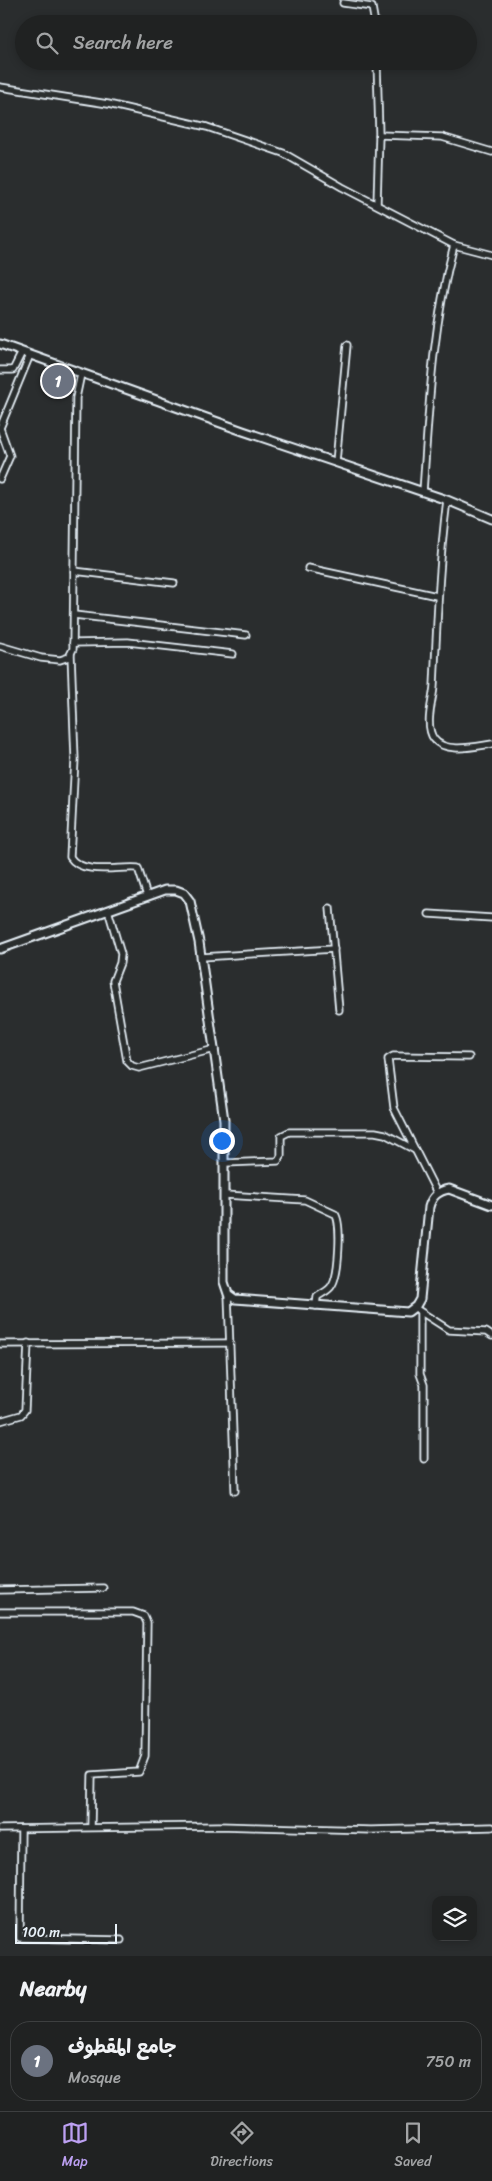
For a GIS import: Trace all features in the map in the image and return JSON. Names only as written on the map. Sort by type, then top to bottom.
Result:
[{"type":"street","points":[[343,3],[372,7],[373,15]]},
{"type":"street","points":[[377,70],[379,135],[377,204]]},
{"type":"street","points":[[0,87],[108,104],[208,126],[283,153],[454,245],[492,255]]},
{"type":"street","points":[[379,135],[442,137],[492,152]]},
{"type":"street","points":[[423,492],[432,358],[442,289],[454,245]]},
{"type":"street","points":[[0,344],[81,374],[447,500],[492,518]]},
{"type":"street","points":[[336,462],[347,345]]},
{"type":"street","points":[[0,370],[13,370],[22,352]]},
{"type":"street","points":[[0,479],[10,456],[0,428],[30,355]]},
{"type":"street","points":[[81,374],[76,398],[74,615],[71,653],[75,759],[70,857],[76,862],[95,870],[138,868],[147,896]]},
{"type":"street","points":[[447,500],[437,596],[434,688],[430,704],[432,736],[438,743],[446,746],[492,744]]},
{"type":"street","points":[[308,568],[437,596]]},
{"type":"street","points":[[74,571],[174,583]]},
{"type":"street","points":[[74,615],[246,635]]},
{"type":"street","points":[[73,643],[128,642],[233,654]]},
{"type":"street","points":[[0,646],[56,660],[66,658],[71,653]]},
{"type":"street","points":[[0,949],[147,896],[171,890],[184,894],[192,908],[202,957],[224,1120],[224,1282],[228,1294],[235,1491]]},
{"type":"street","points":[[330,908],[339,1010]]},
{"type":"street","points":[[108,910],[121,954],[120,963],[113,980],[127,1061],[132,1066],[139,1068],[215,1049]]},
{"type":"street","points":[[429,914],[492,918]]},
{"type":"street","points":[[202,957],[334,949]]},
{"type":"street","points":[[437,1193],[393,1103],[388,1059],[394,1056],[470,1057]]},
{"type":"street","points":[[225,1163],[278,1161],[281,1156],[281,1136],[289,1132],[375,1132],[390,1137],[415,1150]]},
{"type":"street","points":[[424,1459],[424,1385],[420,1374],[418,1310],[429,1206],[437,1193],[442,1190],[455,1190],[492,1205]]},
{"type":"street","points":[[225,1195],[305,1200],[335,1214],[339,1223],[335,1277],[331,1287],[317,1297],[316,1306]]},
{"type":"street","points":[[228,1294],[239,1301],[404,1313],[418,1310],[449,1330],[486,1332],[492,1336]]},
{"type":"street","points":[[0,1421],[21,1415],[25,1410],[28,1343]]},
{"type":"street","points":[[0,1344],[229,1343]]},
{"type":"street","points":[[0,1590],[103,1588]]},
{"type":"street","points":[[0,1612],[133,1612],[144,1616],[147,1623],[146,1756],[139,1772],[92,1775],[91,1827]]},
{"type":"street","points":[[0,1829],[218,1826],[371,1830],[492,1828]]},
{"type":"street","points":[[21,1829],[20,1938],[121,1940]]},
{"type":"place","name":"جامع المقطوف","points":[[58,381]]}]
